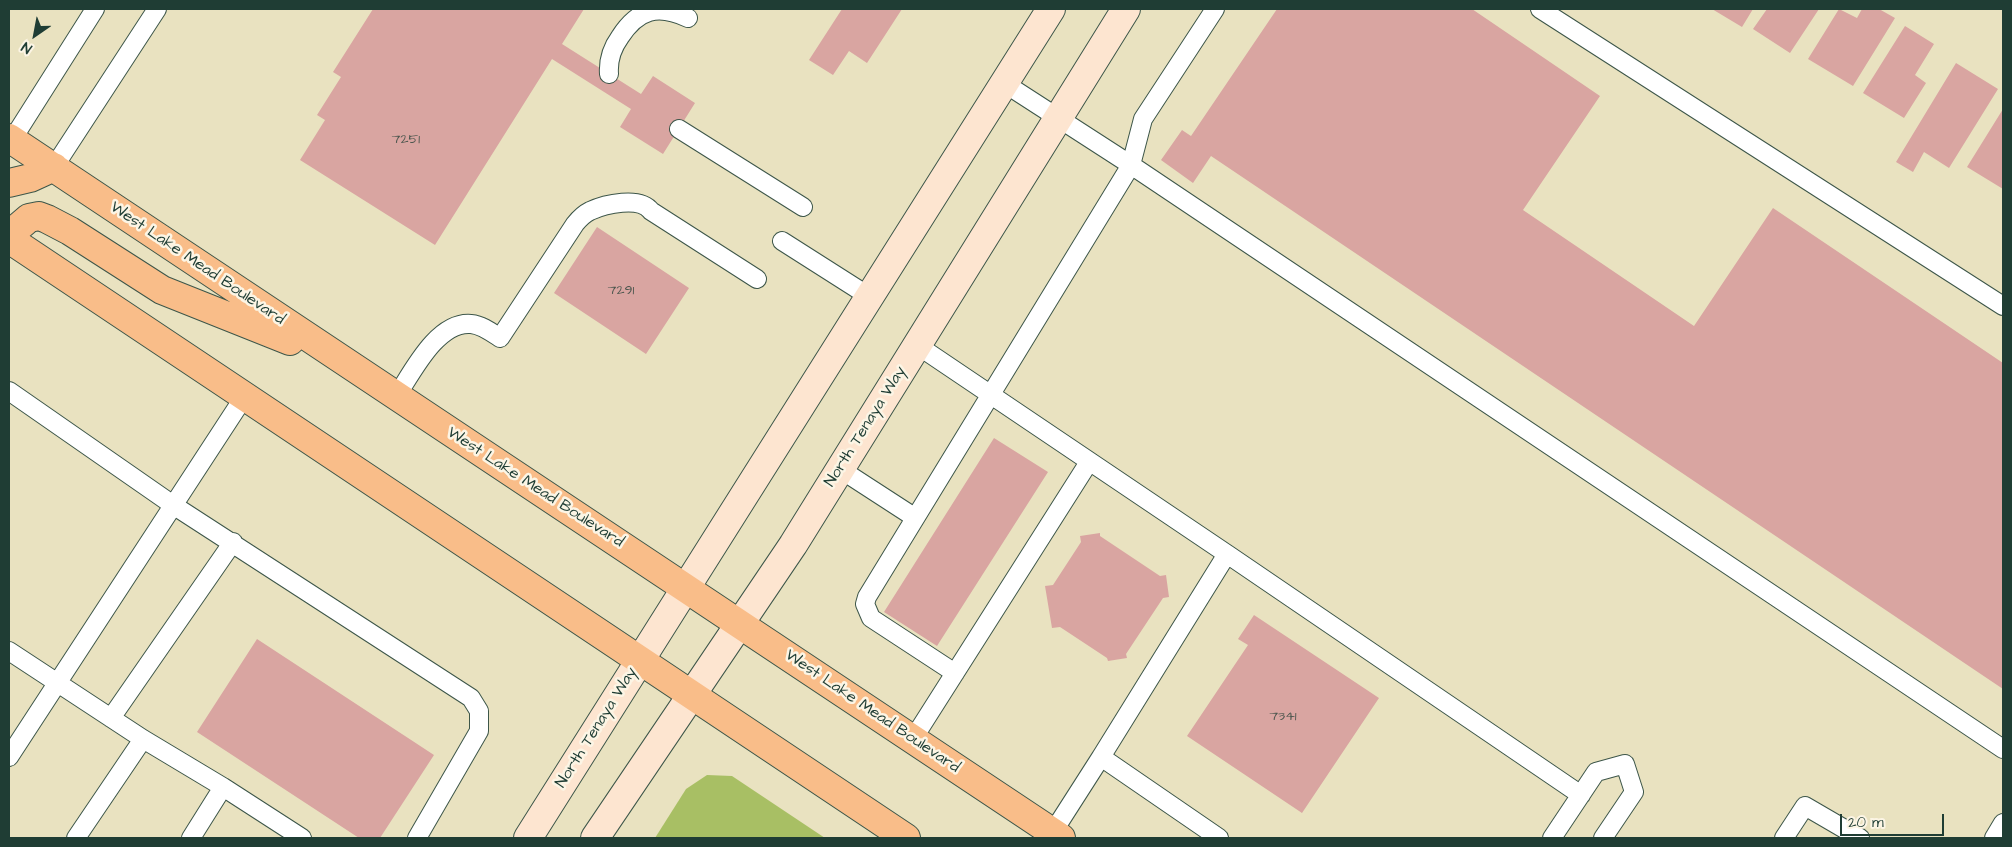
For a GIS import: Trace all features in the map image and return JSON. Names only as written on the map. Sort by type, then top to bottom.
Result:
[{"type":"main road","name":"North Tenaya Way","points":[[528,838],[1051,9]]},
{"type":"main road","points":[[1109,36],[1120,9]]},
{"type":"main road","name":"North Tenaya Way","points":[[595,838],[793,545],[1126,9]]},
{"type":"main road","name":"West Lake Mead Boulevard","points":[[10,139],[342,362],[1057,835]]},
{"type":"main road","points":[[9,183],[30,178],[54,167]]},
{"type":"main road","points":[[9,235],[29,218],[39,216],[47,219],[70,231],[162,290],[342,362]]},
{"type":"main road","points":[[9,239],[639,662],[906,838]]},
{"type":"lane","points":[[10,139],[96,9]]},
{"type":"lane","points":[[54,167],[158,9]]},
{"type":"lane","points":[[955,673],[871,618],[865,604],[872,588],[914,517],[992,396],[1131,165],[1143,119],[1215,9]]},
{"type":"lane","points":[[1540,9],[2003,306]]},
{"type":"lane","points":[[609,74],[611,54],[632,21],[642,14],[655,10],[672,10],[688,18]]},
{"type":"lane","points":[[1004,83],[1131,165],[2003,749]]},
{"type":"lane","points":[[679,129],[803,207]]},
{"type":"lane","points":[[396,397],[429,349],[450,328],[461,324],[473,324],[485,328],[500,338],[574,224],[588,212],[599,208],[636,203],[647,206],[651,211],[757,279]]},
{"type":"lane","points":[[782,241],[870,297]]},
{"type":"lane","points":[[917,345],[1581,795]]},
{"type":"lane","points":[[9,391],[173,505],[233,542],[471,698],[479,711],[479,731],[417,838]]},
{"type":"lane","points":[[9,757],[244,398]]},
{"type":"lane","points":[[913,739],[1089,462]]},
{"type":"lane","points":[[840,469],[914,517]]},
{"type":"lane","points":[[111,718],[233,542]]},
{"type":"lane","points":[[1057,835],[1101,757],[1228,554]]},
{"type":"lane","points":[[9,651],[143,739],[302,838]]},
{"type":"lane","points":[[76,838],[143,739]]},
{"type":"lane","points":[[1101,757],[1219,838]]},
{"type":"lane","points":[[1552,838],[1596,772],[1626,764],[1634,792],[1603,838]]},
{"type":"lane","points":[[191,838],[223,788]]},
{"type":"lane","points":[[1784,838],[1805,806],[1860,838]]},
{"type":"lane","points":[[1994,838],[2003,823]]},
{"type":"green space","points":[[707,775],[732,776],[825,838],[655,838],[686,789]]},
{"type":"building","points":[[373,9],[584,9],[562,44],[641,94],[653,76],[695,103],[663,154],[620,127],[631,109],[552,59],[435,245],[300,160],[325,120],[317,115],[341,77],[333,72]]},
{"type":"building","points":[[842,9],[902,9],[867,63],[849,51],[833,75],[809,60]]},
{"type":"building","points":[[1277,9],[1472,9],[1600,96],[1523,210],[1694,326],[1773,208],[2003,363],[2003,689],[1211,156],[1193,183],[1161,160],[1182,130],[1191,136]]},
{"type":"building","points":[[1712,9],[1753,9],[1742,27]]},
{"type":"building","points":[[1767,9],[1819,9],[1790,53],[1753,29]]},
{"type":"building","points":[[1839,9],[1857,18],[1862,9],[1879,9],[1895,18],[1853,86],[1808,59]]},
{"type":"building","points":[[1905,26],[1934,44],[1915,75],[1926,83],[1904,118],[1863,93]]},
{"type":"building","points":[[1956,63],[1998,89],[1949,168],[1924,152],[1913,172],[1896,162]]},
{"type":"building","points":[[2003,109],[2003,189],[1967,167]]},
{"type":"building","points":[[597,227],[689,288],[646,354],[554,293]]},
{"type":"building","points":[[994,438],[1048,472],[937,646],[884,612]]},
{"type":"building","points":[[1100,533],[1100,536],[1160,576],[1166,575],[1169,597],[1163,598],[1126,654],[1127,658],[1108,661],[1107,658],[1060,627],[1052,628],[1045,586],[1053,585],[1081,542],[1080,536]]},
{"type":"building","points":[[1254,615],[1379,698],[1302,813],[1187,736],[1248,645],[1238,639]]},
{"type":"building","points":[[257,639],[434,755],[380,838],[359,838],[197,732]]}]
